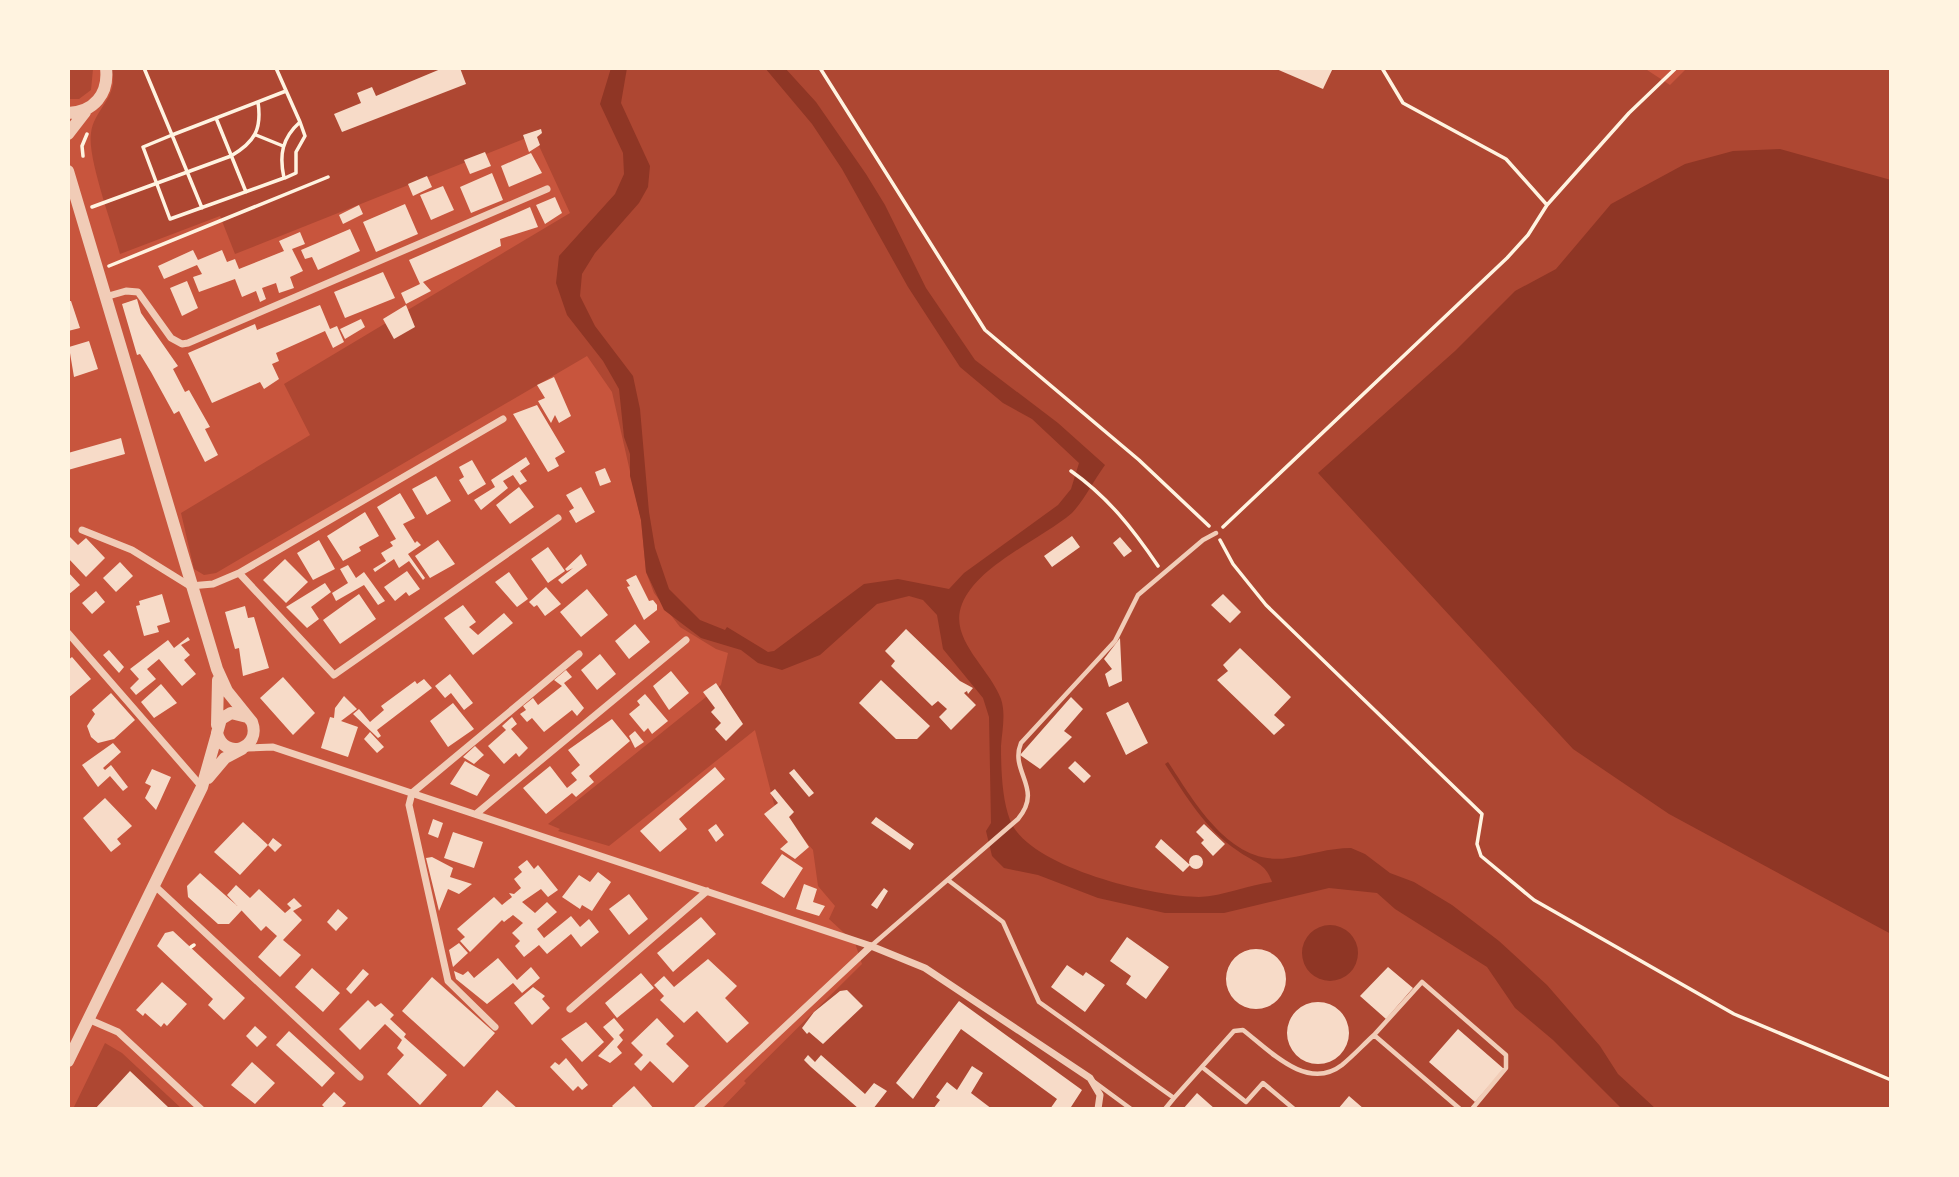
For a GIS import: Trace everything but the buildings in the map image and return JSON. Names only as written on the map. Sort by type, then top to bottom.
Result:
[{"type":"street","points":[[68,134],[74,123],[104,91],[106,68]]},
{"type":"street","points":[[68,113],[89,109]]},
{"type":"street","points":[[68,171],[217,669],[227,691],[263,740],[273,747]]},
{"type":"street","points":[[105,296],[126,291],[138,292],[171,338],[182,344],[188,343],[547,188]]},
{"type":"street","points":[[82,530],[132,550],[190,586],[213,584],[239,573],[503,419]]},
{"type":"street","points":[[239,573],[334,675],[558,518]]},
{"type":"street","points":[[68,633],[202,787]]},
{"type":"street","points":[[476,814],[686,640]]},
{"type":"street","points":[[495,1027],[448,981],[409,804],[412,793],[579,654]]},
{"type":"street","points":[[68,1061],[202,787],[217,731],[220,708],[217,669]]},
{"type":"street","points":[[231,713],[250,720],[252,740],[242,749],[225,747],[217,731],[222,719],[231,713]]},
{"type":"street","points":[[202,787],[225,758],[253,746],[273,747],[871,946],[925,968],[1090,1078],[1100,1095],[1098,1109]]},
{"type":"street","points":[[155,886],[360,1077]]},
{"type":"street","points":[[570,1009],[707,891]]},
{"type":"street","points":[[697,1109],[871,946]]},
{"type":"street","points":[[88,1019],[118,1032],[201,1109]]},
{"type":"lane","points":[[871,946],[1018,819],[1029,802],[1028,785],[1018,759],[1021,743],[1115,641],[1138,595],[1203,540],[1216,533]]},
{"type":"lane","points":[[948,880],[1003,922],[1039,1002],[1174,1098]]},
{"type":"lane","points":[[1165,1109],[1234,1031],[1243,1030],[1297,1070],[1320,1075],[1340,1067],[1374,1035],[1422,982],[1506,1055],[1506,1068],[1472,1109]]},
{"type":"lane","points":[[1374,1035],[1460,1109]]},
{"type":"lane","points":[[1202,1067],[1246,1102],[1263,1083],[1294,1109]]},
{"type":"lane","points":[[1090,1078],[1131,1109]]},
{"type":"path","points":[[144,68],[202,208]]},
{"type":"path","points":[[276,68],[300,122],[305,135],[296,152],[296,173],[170,219],[142,147],[286,91]]},
{"type":"path","points":[[820,68],[985,330],[1139,460],[1216,533],[1233,564],[1266,605],[1482,814],[1477,844],[1480,856],[1534,900],[1695,994],[1891,1080]]},
{"type":"path","points":[[1382,68],[1403,103],[1506,159],[1547,205]]},
{"type":"path","points":[[1216,533],[1261,495],[1507,258],[1528,235],[1547,205],[1629,113],[1676,68]]},
{"type":"path","points":[[80,211],[231,156],[246,147],[256,135],[260,119],[258,102]]},
{"type":"path","points":[[216,118],[246,192]]},
{"type":"path","points":[[284,178],[281,162],[283,146],[289,132],[300,122]]},
{"type":"path","points":[[256,135],[283,146]]},
{"type":"path","points":[[98,271],[328,177]]},
{"type":"path","points":[[1071,471],[1092,486],[1128,523],[1163,574]]},
{"type":"shaded area","points":[[68,68],[93,69],[91,90],[79,99],[68,99]]},
{"type":"shaded area","points":[[111,68],[1644,68],[1670,85],[1687,68],[1891,68],[1891,1109],[721,1109],[746,1083],[744,1081],[862,964],[855,943],[829,919],[835,906],[818,886],[813,850],[774,804],[755,730],[609,846],[558,831],[560,829],[548,824],[721,685],[728,653],[716,649],[680,627],[654,593],[646,572],[641,520],[612,392],[587,356],[216,573],[204,575],[194,569],[181,513],[310,435],[284,384],[570,213],[534,135],[235,254],[220,216],[120,254],[97,175],[91,144],[93,124],[113,86]]},
{"type":"shaded area","points":[[611,68],[627,68],[621,103],[650,166],[648,187],[639,203],[595,253],[582,274],[580,296],[595,326],[633,376],[640,409],[649,512],[655,548],[669,589],[700,620],[725,630],[727,627],[768,652],[774,651],[864,584],[898,579],[949,589],[964,573],[1058,505],[1071,489],[1079,463],[1032,419],[1003,403],[960,367],[908,287],[842,169],[812,124],[765,68],[785,68],[816,102],[866,174],[885,205],[926,288],[975,360],[1058,423],[1105,465],[1072,513],[981,577],[962,604],[959,617],[965,641],[1001,699],[1004,793],[1010,820],[1021,837],[1040,852],[1065,865],[1152,892],[1199,897],[1272,882],[1263,867],[1226,842],[1206,822],[1165,764],[1168,762],[1216,828],[1231,842],[1248,852],[1267,858],[1288,858],[1351,848],[1365,854],[1390,873],[1414,882],[1452,905],[1499,941],[1547,985],[1600,1046],[1618,1074],[1656,1109],[1622,1109],[1553,1040],[1515,1008],[1487,967],[1395,909],[1377,893],[1329,888],[1224,913],[1165,913],[1098,898],[1038,875],[1004,868],[992,856],[986,831],[991,823],[989,717],[983,698],[943,649],[937,615],[923,600],[909,596],[877,604],[820,655],[782,670],[758,663],[741,650],[701,638],[664,610],[646,572],[641,520],[630,476],[630,454],[624,437],[619,389],[603,361],[567,315],[556,283],[559,256],[615,194],[624,174],[623,153],[600,104]]},
{"type":"shaded area","points":[[1780,149],[1891,180],[1891,934],[1669,814],[1573,749],[1318,473],[1455,351],[1515,291],[1556,269],[1611,204],[1685,164],[1733,151]]},
{"type":"shaded area","points":[[1324,925],[1336,925],[1346,929],[1354,937],[1358,953],[1354,969],[1346,977],[1336,981],[1324,981],[1314,977],[1306,969],[1302,959],[1302,947],[1306,937],[1314,929]]},
{"type":"shaded area","points":[[105,1043],[122,1053],[182,1109],[73,1109]]}]
